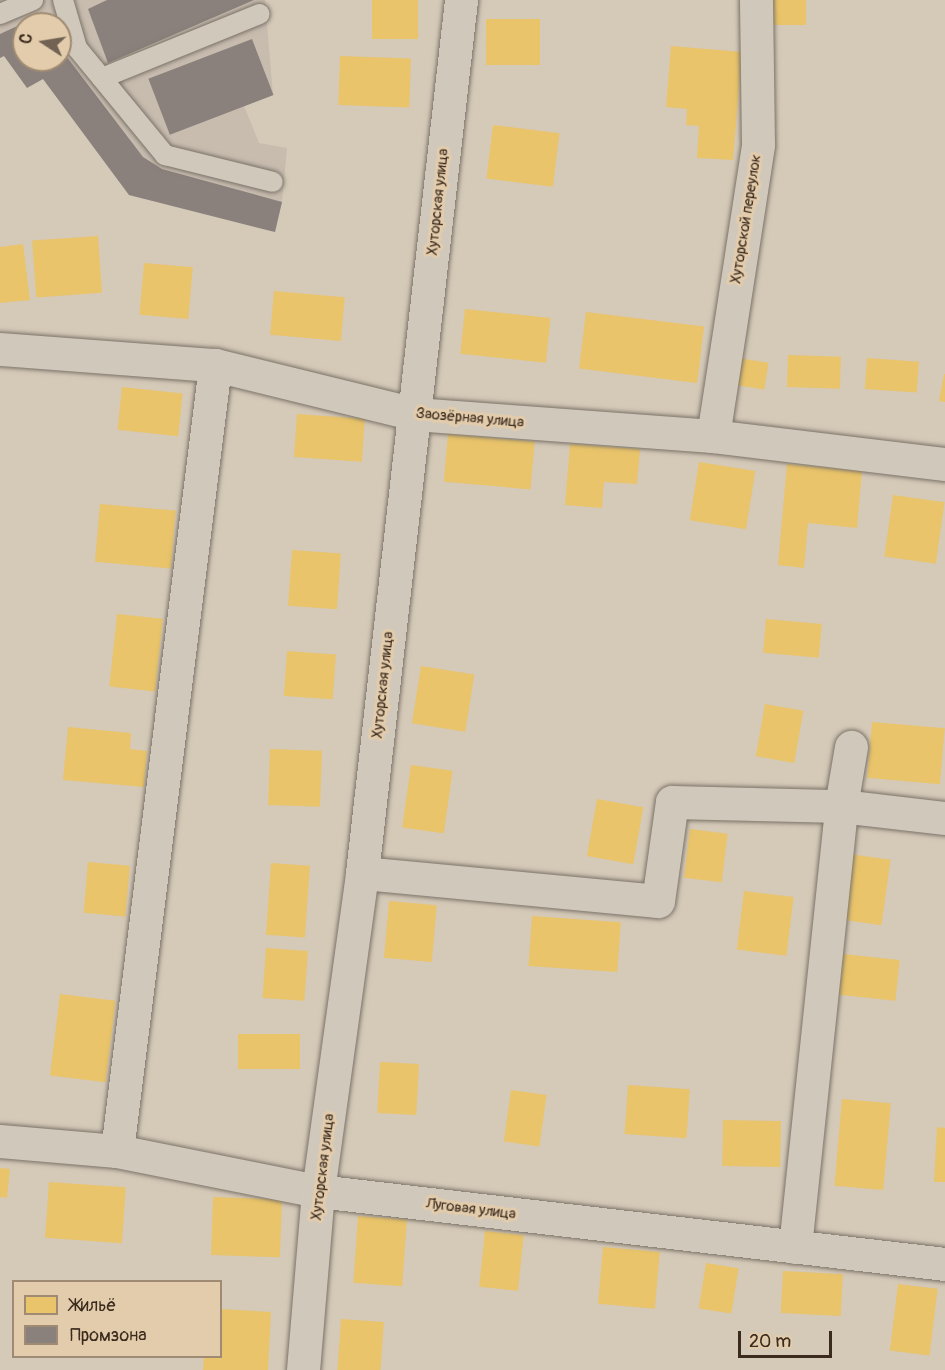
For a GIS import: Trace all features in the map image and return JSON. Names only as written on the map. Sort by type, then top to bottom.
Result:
[{"type":"street","name":"Хуторская улица","points":[[303,1370],[318,1191],[362,873],[461,0]]},
{"type":"street","name":"Хуторской переулок","points":[[713,436],[758,144],[756,0]]},
{"type":"street","name":"Заозёрная улица","points":[[0,349],[215,365],[414,414],[713,436],[945,464]]},
{"type":"street","points":[[117,1151],[215,365]]},
{"type":"street","points":[[795,1246],[842,806],[851,747]]},
{"type":"street","points":[[362,873],[658,901],[672,802],[842,806],[945,818]]},
{"type":"street","name":"Луговая улица","points":[[0,1141],[117,1151],[318,1191],[945,1264]]},
{"type":"lane","points":[[0,14],[33,0]]},
{"type":"lane","points":[[63,0],[77,48],[165,155],[273,182]]},
{"type":"lane","points":[[102,78],[261,14]]},
{"type":"shaded area","points":[[0,0],[265,0],[273,95],[244,106],[259,143],[287,148],[282,202],[275,232],[129,195],[43,79],[31,72],[72,72],[72,12],[12,12],[12,61],[4,56],[0,58]]},
{"type":"building: Жильё","points":[[372,0],[418,0],[418,39],[372,39]]},
{"type":"building: Жильё","points":[[764,0],[806,0],[806,25],[764,25]]},
{"type":"building: Жильё","points":[[486,19],[540,19],[540,65],[486,65]]},
{"type":"building: Жильё","points":[[671,46],[742,52],[733,160],[697,158],[699,126],[686,125],[687,109],[666,107]]},
{"type":"building: Жильё","points":[[340,56],[411,58],[409,107],[338,105]]},
{"type":"building: Жильё","points":[[493,125],[560,133],[553,187],[486,179]]},
{"type":"building: Жильё","points":[[98,236],[102,293],[36,297],[32,241]]},
{"type":"building: Жильё","points":[[23,244],[30,300],[0,303],[0,247]]},
{"type":"building: Жильё","points":[[144,263],[193,267],[188,319],[139,315]]},
{"type":"building: Жильё","points":[[274,291],[345,297],[341,341],[270,335]]},
{"type":"building: Жильё","points":[[465,309],[551,318],[546,363],[460,354]]},
{"type":"building: Жильё","points":[[586,312],[704,327],[697,383],[579,369]]},
{"type":"building: Жильё","points":[[788,355],[841,357],[840,389],[787,387]]},
{"type":"building: Жильё","points":[[732,357],[769,363],[764,389],[728,384]]},
{"type":"building: Жильё","points":[[867,358],[919,362],[917,393],[865,389]]},
{"type":"building: Жильё","points":[[945,374],[945,402],[939,401]]},
{"type":"building: Жильё","points":[[122,387],[183,393],[178,436],[118,430]]},
{"type":"building: Жильё","points":[[297,414],[365,419],[362,462],[294,457]]},
{"type":"building: Жильё","points":[[448,434],[535,442],[530,489],[444,482]]},
{"type":"building: Жильё","points":[[570,444],[640,449],[637,484],[604,482],[602,508],[565,505]]},
{"type":"building: Жильё","points":[[699,462],[755,471],[746,529],[690,520]]},
{"type":"building: Жильё","points":[[787,464],[862,471],[857,528],[808,523],[804,568],[778,565]]},
{"type":"building: Жильё","points":[[893,495],[944,502],[936,564],[884,556]]},
{"type":"building: Жильё","points":[[100,504],[176,511],[171,568],[95,562]]},
{"type":"building: Жильё","points":[[292,550],[341,553],[337,609],[288,606]]},
{"type":"building: Жильё","points":[[117,614],[163,619],[155,691],[109,687]]},
{"type":"building: Жильё","points":[[766,619],[822,624],[819,658],[763,653]]},
{"type":"building: Жильё","points":[[287,651],[336,654],[333,699],[284,696]]},
{"type":"building: Жильё","points":[[421,666],[474,674],[465,732],[412,723]]},
{"type":"building: Жильё","points":[[765,704],[803,711],[794,763],[756,756]]},
{"type":"building: Жильё","points":[[872,722],[945,728],[940,784],[867,778]]},
{"type":"building: Жильё","points":[[68,727],[131,733],[130,749],[147,751],[144,787],[63,780]]},
{"type":"building: Жильё","points":[[270,749],[322,751],[320,807],[268,805]]},
{"type":"building: Жильё","points":[[411,765],[453,771],[444,833],[402,827]]},
{"type":"building: Жильё","points":[[597,799],[643,807],[633,864],[587,856]]},
{"type":"building: Жильё","points":[[690,829],[728,834],[722,882],[684,878]]},
{"type":"building: Жильё","points":[[849,854],[891,860],[881,925],[840,919]]},
{"type":"building: Жильё","points":[[88,862],[130,866],[125,916],[84,913]]},
{"type":"building: Жильё","points":[[271,863],[310,866],[305,938],[266,935]]},
{"type":"building: Жильё","points":[[744,891],[794,897],[786,956],[737,950]]},
{"type":"building: Жильё","points":[[389,901],[437,905],[432,962],[384,958]]},
{"type":"building: Жильё","points":[[532,916],[621,922],[617,972],[529,966]]},
{"type":"building: Жильё","points":[[266,948],[308,951],[304,1001],[263,998]]},
{"type":"building: Жильё","points":[[843,954],[900,960],[895,1001],[839,995]]},
{"type":"building: Жильё","points":[[60,994],[116,1001],[106,1082],[50,1075]]},
{"type":"building: Жильё","points":[[238,1034],[300,1034],[300,1069],[238,1069]]},
{"type":"building: Жильё","points":[[380,1062],[419,1064],[416,1115],[377,1113]]},
{"type":"building: Жильё","points":[[628,1085],[690,1089],[686,1138],[625,1134]]},
{"type":"building: Жильё","points":[[511,1090],[547,1095],[539,1147],[504,1141]]},
{"type":"building: Жильё","points":[[842,1099],[891,1103],[883,1190],[834,1186]]},
{"type":"building: Жильё","points":[[723,1120],[781,1121],[780,1167],[722,1166]]},
{"type":"building: Жильё","points":[[937,1127],[945,1128],[945,1182],[934,1182]]},
{"type":"building: Жильё","points":[[0,1168],[10,1169],[7,1198],[0,1197]]},
{"type":"building: Жильё","points":[[49,1182],[126,1187],[122,1243],[45,1238]]},
{"type":"building: Жильё","points":[[213,1197],[282,1199],[280,1257],[211,1255]]},
{"type":"building: Жильё","points":[[358,1216],[407,1219],[402,1286],[353,1283]]},
{"type":"building: Жильё","points":[[485,1231],[524,1235],[518,1291],[479,1287]]},
{"type":"building: Жильё","points":[[603,1247],[660,1252],[655,1309],[598,1304]]},
{"type":"building: Жильё","points":[[706,1263],[739,1268],[731,1314],[699,1308]]},
{"type":"building: Жильё","points":[[783,1271],[843,1274],[841,1316],[781,1313]]},
{"type":"building: Жильё","points":[[898,1284],[938,1289],[930,1355],[890,1351]]},
{"type":"building: Жильё","points":[[222,1309],[271,1312],[268,1370],[203,1370],[204,1358],[222,1358]]},
{"type":"building: Жильё","points":[[341,1319],[384,1322],[381,1370],[337,1370]]},
{"type":"building: Промзона","points":[[107,0],[254,0],[108,63],[88,9]]},
{"type":"building: Промзона","points":[[12,28],[12,67],[4,56],[0,58],[0,34]]},
{"type":"building: Промзона","points":[[252,39],[274,95],[170,135],[148,79]]},
{"type":"building: Промзона","points":[[72,64],[143,157],[162,169],[282,202],[275,232],[129,195],[43,79],[27,88],[16,72],[72,72]]}]
